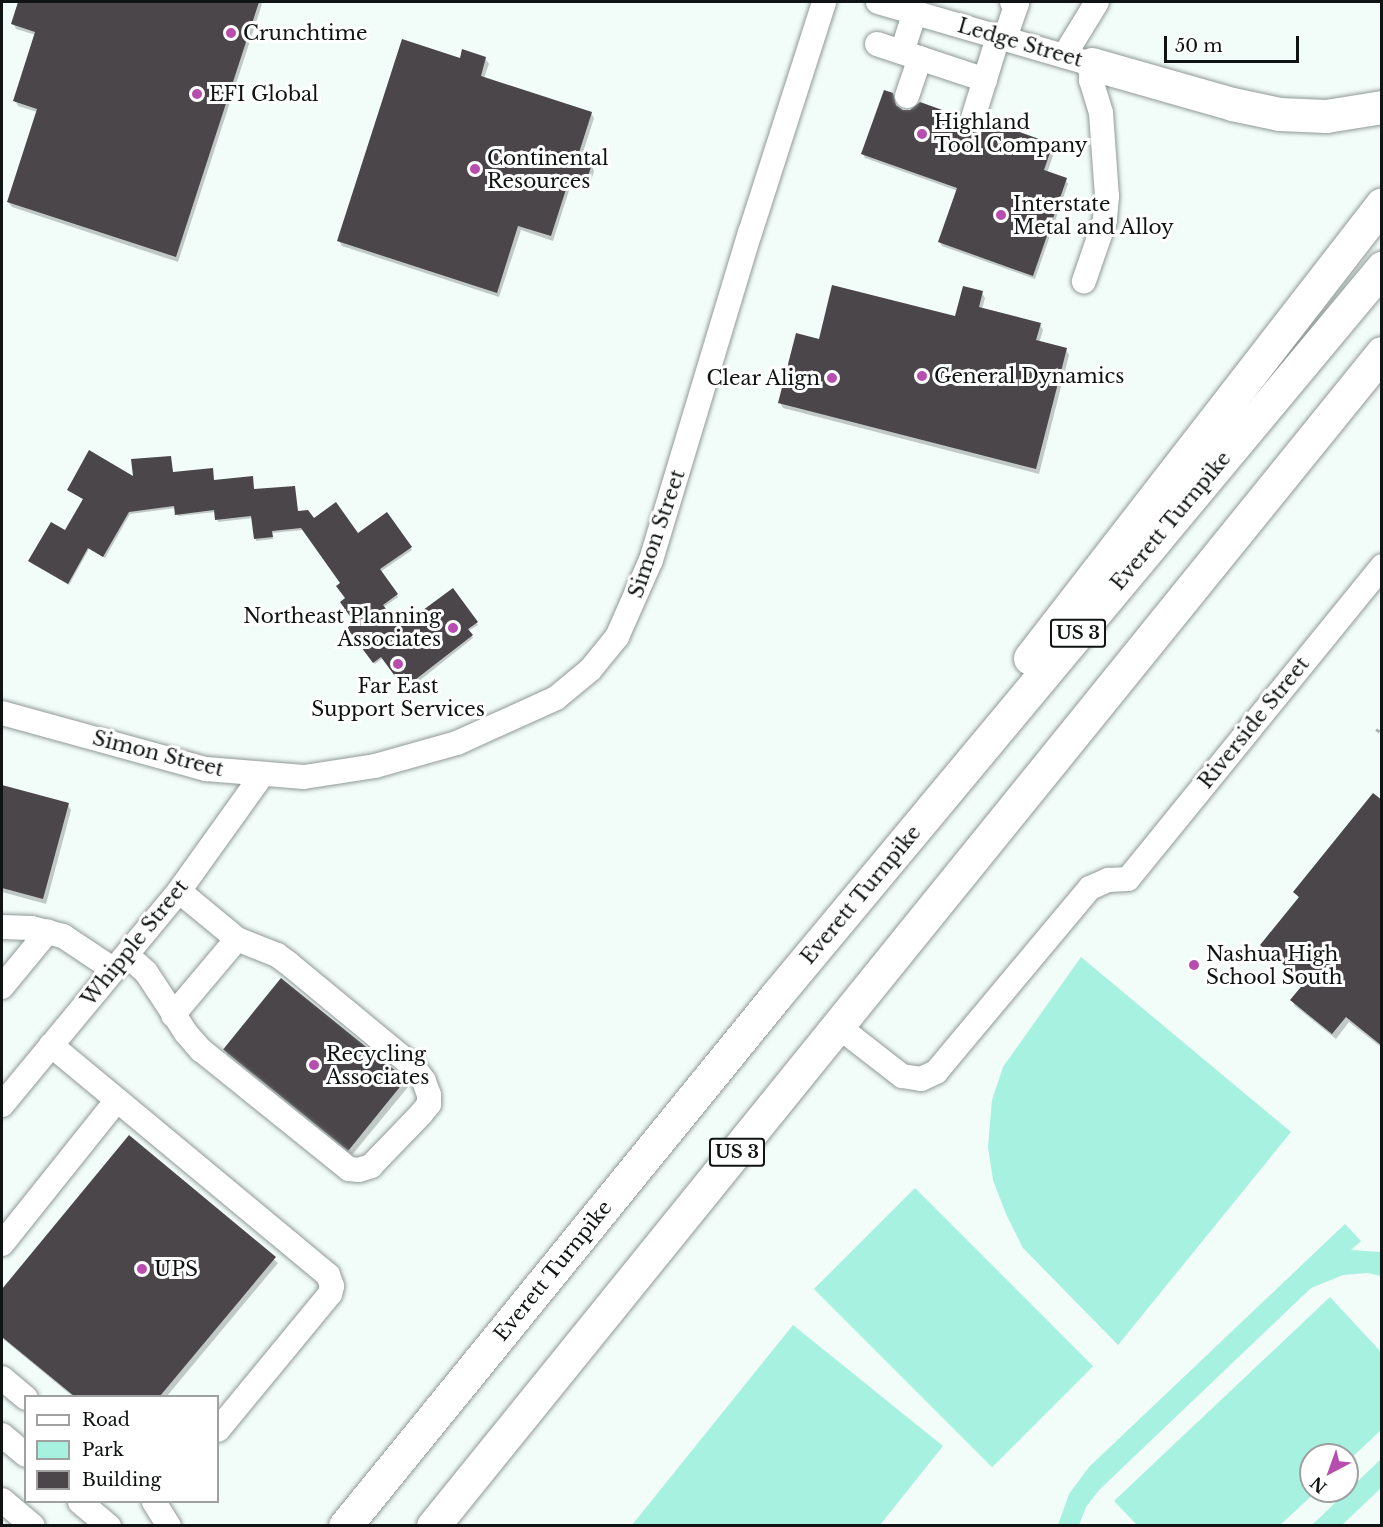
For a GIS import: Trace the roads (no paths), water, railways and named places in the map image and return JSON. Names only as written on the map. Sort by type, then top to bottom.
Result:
[{"type":"highway","points":[[1078,60],[1232,104],[1279,114],[1326,116],[1382,107]]},
{"type":"highway","points":[[776,997],[1119,540],[1382,204]]},
{"type":"highway","name":"Everett Turnpike","points":[[345,1526],[776,997],[1382,268]]},
{"type":"highway","name":"US 3","points":[[434,1526],[1380,355]]},
{"type":"street","name":"Simon Street","points":[[2,713],[206,769],[304,777],[336,774],[457,743],[556,699],[590,670],[617,637],[651,560],[750,233],[824,2]]},
{"type":"street","name":"Ledge Street","points":[[878,2],[909,8],[1078,60]]},
{"type":"street","points":[[973,118],[985,80],[1017,3],[1012,2]]},
{"type":"street","points":[[1084,281],[1105,220],[1107,196],[1101,113],[1091,80],[1078,60],[1097,2]]},
{"type":"street","points":[[907,96],[911,55],[909,8]]},
{"type":"street","points":[[877,44],[985,80]]},
{"type":"street","name":"Riverside Street","points":[[839,1026],[902,1076],[916,1079],[928,1077],[952,1055],[1090,888],[1108,880],[1128,879],[1382,566]]},
{"type":"street","name":"Whipple Street","points":[[2,1105],[179,891],[262,775]]},
{"type":"street","points":[[2,927],[48,931],[120,962],[153,981],[173,1015],[201,1050],[350,1168],[360,1170],[371,1166],[429,1104],[429,1095],[424,1081],[414,1067],[283,959],[237,939],[179,891]]},
{"type":"street","points":[[2,987],[48,931]]},
{"type":"street","points":[[173,1015],[237,939]]},
{"type":"street","points":[[51,1045],[328,1275],[332,1286],[330,1294],[219,1429]]},
{"type":"street","points":[[2,1244],[117,1100]]},
{"type":"street","points":[[2,1378],[24,1396]]},
{"type":"street","points":[[2,1435],[24,1453]]},
{"type":"street","points":[[2,1500],[33,1526]]},
{"type":"street","points":[[81,1503],[109,1526]]},
{"type":"street","points":[[157,1503],[169,1526]]},
{"type":"place","name":"Crunchtime","points":[[231,33]]},
{"type":"place","name":"EFI Global","points":[[197,94]]},
{"type":"place","name":"Highland Tool Company","points":[[922,134]]},
{"type":"place","name":"Continental Resources","points":[[475,169]]},
{"type":"place","name":"Interstate Metal and Alloy","points":[[1001,215]]},
{"type":"place","name":"General Dynamics","points":[[922,376]]},
{"type":"place","name":"Clear Align","points":[[832,378]]},
{"type":"place","name":"Northeast Planning Associates","points":[[453,628]]},
{"type":"place","name":"Far East Support Services","points":[[398,664]]},
{"type":"place","name":"Nashua High School South","points":[[1194,965]]},
{"type":"place","name":"Recycling Associates","points":[[314,1065]]},
{"type":"place","name":"UPS","points":[[142,1269]]}]
